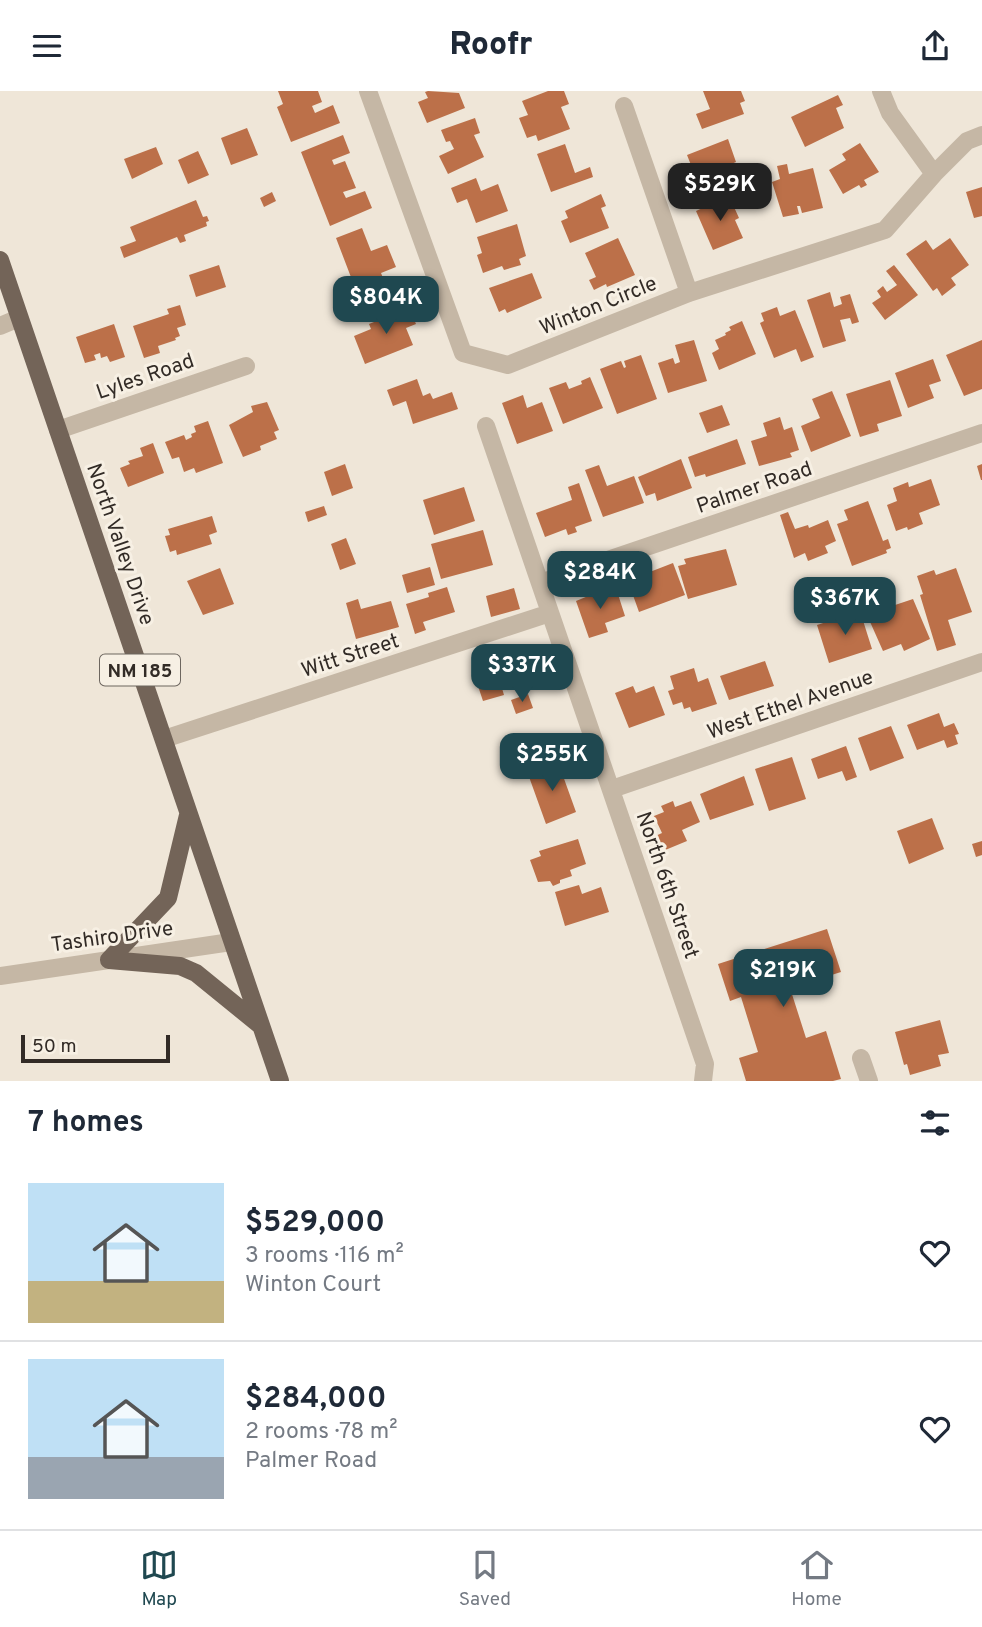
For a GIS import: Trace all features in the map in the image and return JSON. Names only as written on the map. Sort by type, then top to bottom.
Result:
[{"type":"main road","name":"North Valley Drive","points":[[0,260],[280,1081]]},
{"type":"main road","points":[[109,960],[169,898],[189,814]]},
{"type":"main road","points":[[109,960],[180,966],[196,973],[260,1024]]},
{"type":"street","name":"Winton Circle","points":[[368,91],[463,353],[508,365],[689,293],[885,230],[967,141],[982,135]]},
{"type":"street","points":[[881,91],[890,113],[934,174]]},
{"type":"street","points":[[624,106],[689,293]]},
{"type":"street","points":[[0,325],[19,318]]},
{"type":"street","name":"Lyles Road","points":[[58,430],[246,366]]},
{"type":"street","name":"North 6th Street","points":[[486,426],[705,1064],[703,1081]]},
{"type":"street","name":"Palmer Road","points":[[540,583],[982,433]]},
{"type":"street","name":"Witt Street","points":[[164,739],[550,613]]},
{"type":"street","name":"West Ethel Avenue","points":[[612,789],[982,663]]},
{"type":"street","name":"Tashiro Drive","points":[[0,976],[231,942]]},
{"type":"street","points":[[861,1058],[869,1081]]},
{"type":"building","points":[[278,91],[318,91],[322,102],[312,106],[315,113],[333,105],[340,123],[291,142],[277,107],[283,104]]},
{"type":"building","points":[[548,91],[564,91],[569,104],[561,107],[570,129],[538,141],[536,135],[527,138],[519,118],[528,115],[522,101]]},
{"type":"building","points":[[703,91],[741,91],[745,101],[740,103],[744,114],[702,129],[696,114],[710,109]]},
{"type":"building","points":[[425,92],[459,93],[465,108],[427,123],[418,102],[428,98]]},
{"type":"building","points":[[838,95],[843,105],[836,108],[844,128],[805,147],[791,117]]},
{"type":"building","points":[[475,118],[480,133],[474,135],[484,157],[448,174],[439,156],[454,149],[450,141],[446,142],[441,130]]},
{"type":"building","points":[[247,128],[258,155],[231,165],[221,138]]},
{"type":"building","points":[[343,135],[350,153],[332,160],[334,165],[345,161],[356,188],[343,192],[346,198],[365,191],[372,208],[330,226],[301,152]]},
{"type":"building","points":[[728,139],[736,162],[717,170],[719,177],[689,189],[685,179],[695,175],[687,155]]},
{"type":"building","points":[[860,143],[879,172],[864,180],[867,185],[861,188],[859,185],[843,194],[829,170],[846,160],[842,154]]},
{"type":"building","points":[[565,144],[575,173],[590,167],[593,177],[551,192],[537,154]]},
{"type":"building","points":[[156,147],[163,164],[132,179],[124,159]]},
{"type":"building","points":[[198,151],[209,175],[188,184],[178,160]]},
{"type":"building","points":[[787,164],[789,174],[813,168],[823,208],[802,213],[800,206],[797,206],[799,214],[783,217],[772,182],[780,179],[777,166]]},
{"type":"building","points":[[476,178],[481,191],[498,184],[508,211],[476,223],[467,199],[457,203],[451,188]]},
{"type":"building","points":[[982,187],[982,216],[974,218],[966,192]]},
{"type":"building","points":[[272,192],[276,201],[264,207],[260,198]]},
{"type":"building","points":[[601,194],[606,206],[601,208],[609,228],[570,243],[561,221],[568,218],[565,211]]},
{"type":"building","points":[[729,196],[739,218],[735,220],[743,238],[713,250],[696,211]]},
{"type":"building","points":[[196,200],[203,217],[207,216],[207,226],[184,235],[186,241],[180,243],[177,237],[124,258],[120,247],[136,241],[130,227]]},
{"type":"building","points":[[517,224],[526,256],[519,259],[521,265],[504,270],[502,266],[483,273],[477,255],[482,253],[477,237]]},
{"type":"building","points":[[362,228],[371,251],[387,245],[396,267],[381,273],[390,295],[362,306],[336,238]]},
{"type":"building","points":[[618,238],[635,275],[594,290],[589,280],[596,277],[585,253]]},
{"type":"building","points":[[950,238],[969,265],[951,278],[956,285],[942,296],[937,288],[933,291],[906,254],[926,240],[933,250]]},
{"type":"building","points":[[219,265],[226,287],[196,297],[189,275]]},
{"type":"building","points":[[894,265],[918,295],[885,320],[872,303],[881,297],[877,291],[883,286],[887,292],[897,285],[886,271]]},
{"type":"building","points":[[532,273],[542,298],[507,313],[505,309],[499,312],[489,288]]},
{"type":"building","points":[[830,292],[834,307],[842,304],[840,297],[850,294],[859,322],[852,324],[850,318],[840,320],[846,341],[823,348],[807,300]]},
{"type":"building","points":[[180,305],[186,325],[177,328],[180,336],[158,346],[160,353],[144,358],[133,326],[169,314],[167,309]]},
{"type":"building","points":[[777,307],[780,316],[795,310],[814,357],[801,362],[796,349],[774,358],[760,323],[764,321],[761,313]]},
{"type":"building","points":[[409,308],[416,324],[406,328],[413,345],[365,364],[354,336],[371,329],[369,324]]},
{"type":"building","points":[[742,321],[756,354],[719,370],[712,353],[719,349],[715,340],[726,335],[725,333],[731,330],[729,327]]},
{"type":"building","points":[[114,324],[125,357],[110,362],[107,356],[101,358],[100,353],[94,355],[96,360],[85,363],[76,337]]},
{"type":"building","points":[[694,340],[707,381],[668,393],[658,363],[673,358],[675,364],[680,362],[675,345]]},
{"type":"building","points":[[982,340],[982,389],[964,396],[946,355]]},
{"type":"building","points":[[641,355],[657,399],[617,414],[600,369],[621,361],[624,368],[624,361]]},
{"type":"building","points":[[933,359],[941,381],[929,385],[934,398],[908,408],[895,373]]},
{"type":"building","points":[[590,377],[603,408],[563,424],[549,388],[566,382],[569,389],[582,384],[581,381]]},
{"type":"building","points":[[417,379],[423,396],[430,393],[433,399],[452,392],[458,409],[413,424],[406,401],[393,406],[387,390]]},
{"type":"building","points":[[890,380],[902,416],[877,424],[879,431],[860,437],[846,394]]},
{"type":"building","points":[[832,391],[851,436],[811,452],[801,426],[820,418],[812,399]]},
{"type":"building","points":[[523,395],[527,408],[542,402],[553,431],[517,444],[502,403]]},
{"type":"building","points":[[267,402],[279,430],[274,432],[277,439],[260,446],[261,450],[243,457],[229,425],[253,412],[251,406]]},
{"type":"building","points":[[722,405],[730,425],[707,433],[699,413]]},
{"type":"building","points":[[780,417],[784,430],[792,427],[799,450],[790,453],[792,457],[759,466],[751,441],[767,436],[763,423]]},
{"type":"building","points":[[208,421],[223,463],[196,473],[194,468],[184,472],[179,457],[172,459],[165,442],[184,435],[186,440],[196,432],[194,426]]},
{"type":"building","points":[[737,439],[746,464],[706,477],[705,474],[695,477],[688,457]]},
{"type":"building","points":[[153,443],[164,473],[128,487],[120,468],[130,464],[128,461],[143,456],[140,448]]},
{"type":"building","points":[[681,459],[692,488],[657,501],[655,493],[646,496],[638,477]]},
{"type":"building","points":[[345,464],[353,488],[332,496],[324,472]]},
{"type":"building","points":[[982,464],[982,480],[981,480],[977,466]]},
{"type":"building","points":[[599,465],[607,486],[634,476],[644,503],[603,517],[585,470]]},
{"type":"building","points":[[931,479],[940,505],[919,513],[923,524],[896,531],[887,505],[897,501],[893,488],[908,482],[909,487]]},
{"type":"building","points":[[579,483],[592,521],[575,527],[577,532],[568,535],[566,529],[545,537],[536,513],[572,500],[568,487]]},
{"type":"building","points":[[464,487],[475,521],[434,535],[423,500]]},
{"type":"building","points":[[868,501],[883,541],[888,539],[891,548],[886,550],[887,553],[852,566],[837,524],[848,520],[844,510]]},
{"type":"building","points":[[324,506],[327,515],[308,522],[305,512]]},
{"type":"building","points":[[788,512],[795,529],[808,525],[809,528],[828,520],[836,541],[825,546],[828,553],[808,561],[805,553],[794,558],[780,515]]},
{"type":"building","points":[[212,516],[217,532],[209,535],[212,544],[177,555],[176,550],[170,552],[165,536],[170,535],[168,529]]},
{"type":"building","points":[[483,530],[493,565],[441,579],[431,544]]},
{"type":"building","points":[[346,538],[356,564],[340,570],[331,544]]},
{"type":"building","points":[[726,549],[737,585],[688,599],[678,566],[686,564],[684,559]]},
{"type":"building","points":[[673,563],[685,595],[639,612],[629,584],[643,579],[642,575]]},
{"type":"building","points":[[430,567],[435,585],[407,593],[402,575]]},
{"type":"building","points":[[220,568],[234,604],[203,615],[187,581]]},
{"type":"building","points":[[956,568],[972,612],[948,620],[956,645],[937,651],[917,576],[934,570],[936,575]]},
{"type":"building","points":[[615,585],[625,616],[605,623],[608,632],[589,638],[576,601]]},
{"type":"building","points":[[447,587],[455,612],[423,622],[426,630],[415,634],[406,604],[429,597],[428,593]]},
{"type":"building","points":[[514,588],[520,609],[491,617],[486,596]]},
{"type":"building","points":[[891,596],[895,605],[913,599],[930,639],[904,651],[901,644],[883,651],[867,615],[877,610],[874,604]]},
{"type":"building","points":[[358,599],[361,609],[391,601],[399,627],[356,639],[346,603]]},
{"type":"building","points":[[860,611],[872,649],[829,663],[817,625]]},
{"type":"building","points":[[517,651],[525,677],[501,685],[504,695],[483,701],[472,668]]},
{"type":"building","points":[[765,661],[774,686],[729,700],[720,676]]},
{"type":"building","points":[[694,668],[698,682],[708,678],[717,704],[692,712],[690,707],[684,709],[682,702],[673,705],[668,691],[674,689],[670,676]]},
{"type":"building","points":[[633,686],[636,693],[654,686],[665,715],[629,728],[615,693]]},
{"type":"building","points":[[528,694],[533,708],[516,714],[511,700]]},
{"type":"building","points":[[939,713],[944,727],[954,723],[959,734],[955,735],[958,744],[947,748],[944,740],[917,750],[907,725]]},
{"type":"building","points":[[891,726],[904,758],[870,771],[858,738]]},
{"type":"building","points":[[846,746],[857,777],[846,781],[842,771],[818,779],[811,759]]},
{"type":"building","points":[[792,757],[806,799],[769,811],[755,769]]},
{"type":"building","points":[[558,762],[576,812],[546,824],[528,774]]},
{"type":"building","points":[[744,776],[754,805],[710,820],[700,794]]},
{"type":"building","points":[[673,801],[675,807],[691,801],[700,822],[682,830],[687,841],[658,853],[651,838],[662,833],[654,816],[664,812],[661,806]]},
{"type":"building","points":[[932,818],[944,849],[909,864],[897,831]]},
{"type":"building","points":[[578,839],[586,864],[570,870],[572,876],[553,886],[550,881],[538,882],[530,860],[541,856],[539,851]]},
{"type":"building","points":[[982,841],[982,855],[976,857],[972,844]]},
{"type":"building","points":[[579,885],[582,894],[601,887],[609,912],[565,926],[555,892]]},
{"type":"building","points":[[827,929],[841,972],[790,988],[806,1038],[826,1031],[841,1079],[746,1081],[739,1058],[758,1052],[741,997],[730,1001],[718,964]]},
{"type":"building","points":[[940,1020],[949,1053],[938,1055],[941,1066],[910,1075],[907,1064],[904,1065],[895,1032]]}]
